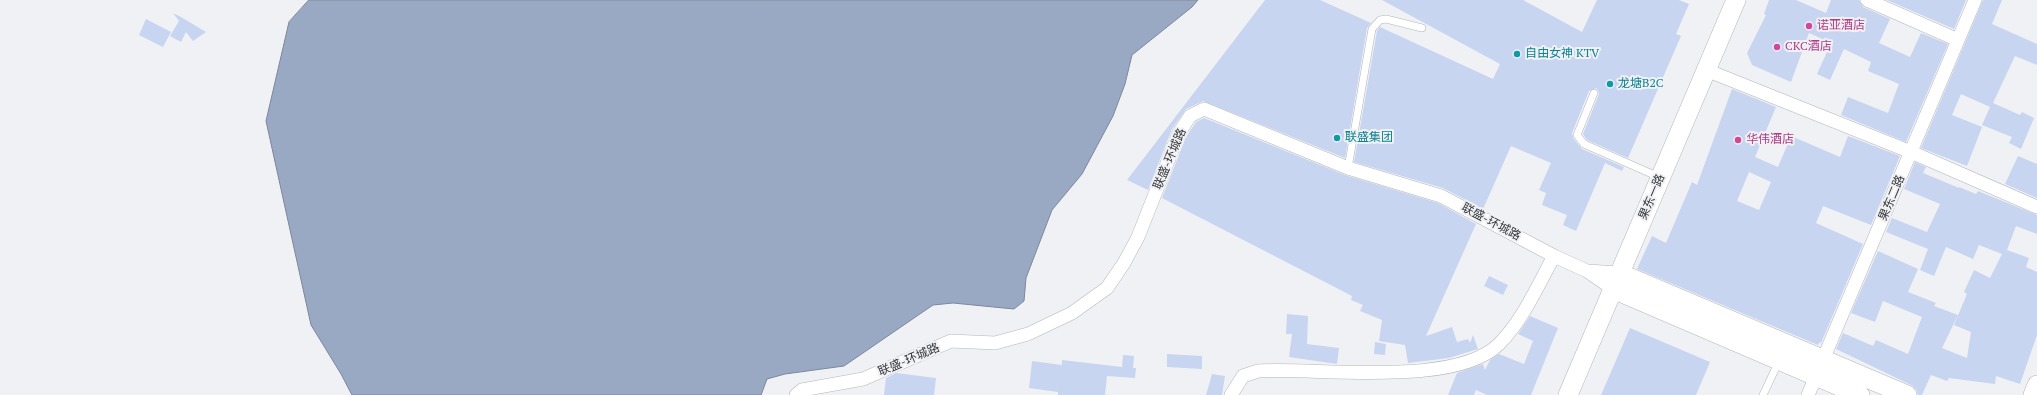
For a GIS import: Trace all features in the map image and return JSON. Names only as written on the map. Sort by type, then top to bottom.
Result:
[{"type":"street","name":"果东一路","points":[[1568,395],[1736,0]]},
{"type":"street","points":[[1867,0],[1958,40]]},
{"type":"street","name":"果东二路","points":[[1808,395],[1975,0]]},
{"type":"street","points":[[1706,70],[1911,152],[2037,207]]},
{"type":"street","name":"联盛-环城路","points":[[796,395],[802,390],[863,379],[951,341],[995,343],[1028,334],[1072,313],[1108,288],[1138,238],[1179,133],[1190,116],[1204,109],[1348,168],[1441,196],[1554,256],[1587,271],[1616,281]]},
{"type":"street","points":[[1231,395],[1234,387],[1243,376],[1258,372],[1385,373],[1419,371],[1462,363],[1482,355],[1498,344],[1513,326],[1554,256]]},
{"type":"street","points":[[1616,281],[1730,329],[1824,358],[1907,395]]},
{"type":"street","points":[[1730,329],[1779,360],[1860,395]]},
{"type":"street","points":[[2033,395],[2037,385]]},
{"type":"lane","points":[[1348,168],[1372,29],[1380,20],[1386,19],[1422,28]]},
{"type":"lane","points":[[1594,93],[1577,135],[1578,139],[1584,144],[1660,178]]},
{"type":"lane","points":[[1763,395],[1779,360]]},
{"type":"water","points":[[309,0],[1198,0],[1192,7],[1132,55],[1125,84],[1113,116],[1082,174],[1052,210],[1026,278],[1024,301],[1014,309],[953,303],[933,305],[844,366],[785,374],[767,379],[761,395],[352,395],[311,325],[266,121],[289,22]]},
{"type":"building","points":[[1265,0],[1320,0],[1371,23],[1367,28],[1345,158],[1203,101],[1186,109],[1172,129],[1148,190],[1127,180]]},
{"type":"building","points":[[1382,0],[1523,0],[1582,32],[1597,0],[1679,0],[1689,4],[1676,34],[1681,36],[1628,158],[1587,140],[1583,134],[1599,94],[1596,88],[1589,91],[1572,133],[1573,138],[1582,149],[1624,167],[1622,171],[1605,163],[1576,231],[1563,225],[1567,215],[1542,205],[1546,193],[1539,190],[1551,163],[1511,146],[1483,209],[1443,188],[1354,162],[1377,31],[1380,27],[1493,79],[1500,64]]},
{"type":"building","points":[[1769,0],[1796,0],[1826,13],[1831,0],[1859,0],[1863,7],[1890,19],[1879,43],[1910,57],[1921,33],[1948,44],[1906,142],[1841,115],[1848,97],[1888,113],[1899,84],[1868,71],[1871,62],[1844,49],[1830,80],[1817,74],[1831,43],[1809,33],[1791,82],[1752,65],[1747,53],[1766,15],[1764,14]]},
{"type":"building","points":[[1887,0],[1966,0],[1954,29]]},
{"type":"building","points":[[1983,0],[2002,0],[1992,24],[2037,44],[2037,65],[2015,56],[1993,103],[2020,115],[2022,112],[2034,118],[2021,149],[2009,143],[2012,137],[1982,125],[1990,107],[1961,94],[1952,115],[1982,127],[1967,166],[1921,148]]},
{"type":"building","points":[[173,13],[206,32],[193,41],[186,32],[181,42],[170,36],[179,21]]},
{"type":"building","points":[[146,19],[171,32],[163,47],[139,35]]},
{"type":"building","points":[[1732,89],[1776,107],[1755,157],[1778,167],[1791,136],[1840,157],[1848,136],[1900,156],[1871,225],[1823,206],[1816,223],[1863,244],[1821,343],[1820,342],[1818,345],[1637,269],[1652,236],[1666,243],[1692,182],[1697,185]],"holes":[[[1749,172],[1771,182],[1759,210],[1737,201]]]},
{"type":"building","points":[[1204,118],[1345,175],[1438,203],[1476,224],[1426,336],[1452,327],[1457,342],[1468,339],[1470,343],[1473,335],[1478,349],[1449,358],[1408,363],[1405,345],[1379,341],[1382,320],[1360,311],[1363,305],[1351,300],[1352,296],[1162,198],[1186,137],[1196,122]]},
{"type":"building","points":[[2018,156],[2037,164],[2037,198],[2005,184]]},
{"type":"building","points":[[1915,162],[1926,167],[1923,173],[1976,194],[1978,191],[2037,215],[2037,234],[2016,226],[2007,250],[2029,258],[2026,267],[2037,272],[2037,335],[2020,384],[1996,376],[1995,384],[1949,378],[1947,381],[1931,375],[1922,395],[1918,395],[1916,389],[1911,385],[1836,349],[1843,333],[1873,346],[1876,340],[1908,354],[1922,317],[1883,301],[1875,322],[1851,313],[1878,251],[1918,269],[1908,292],[1936,303],[1934,306],[1958,315],[1942,348],[1967,358],[1971,332],[1954,325],[1967,294],[1964,292],[1974,270],[1990,278],[2002,254],[1979,245],[1973,259],[1946,247],[1934,276],[1920,270],[1928,249],[1886,232],[1892,218],[1927,232],[1940,204],[1904,189]]},
{"type":"building","points":[[1489,276],[1508,285],[1503,295],[1484,286]]},
{"type":"building","points":[[1287,314],[1308,316],[1307,344],[1339,348],[1337,364],[1289,357],[1292,334],[1286,334]]},
{"type":"building","points":[[1530,316],[1558,328],[1531,395],[1487,395],[1476,390],[1474,395],[1448,395],[1457,373],[1483,364],[1485,370],[1490,360],[1499,354],[1524,364],[1533,341],[1518,334]]},
{"type":"building","points":[[1630,328],[1710,362],[1696,395],[1601,395]]},
{"type":"building","points":[[1375,342],[1386,344],[1385,355],[1374,354]]},
{"type":"building","points":[[1167,354],[1202,356],[1202,369],[1167,367]]},
{"type":"building","points":[[1123,355],[1134,356],[1133,368],[1136,368],[1135,378],[1107,376],[1105,395],[1058,395],[1058,392],[1029,388],[1032,361],[1062,365],[1062,360],[1122,367]]},
{"type":"building","points":[[896,373],[936,378],[934,395],[884,395],[886,378]]},
{"type":"building","points":[[1212,374],[1225,376],[1222,395],[1206,395]]},
{"type":"place","name":"诺亚酒店","points":[[1809,26]]},
{"type":"place","name":"CKC酒店","points":[[1777,47]]},
{"type":"place","name":"自由女神 KTV","points":[[1517,54]]},
{"type":"place","name":"龙塘B2C","points":[[1610,84]]},
{"type":"place","name":"联盛集团","points":[[1337,138]]},
{"type":"place","name":"华伟酒店","points":[[1738,140]]}]
